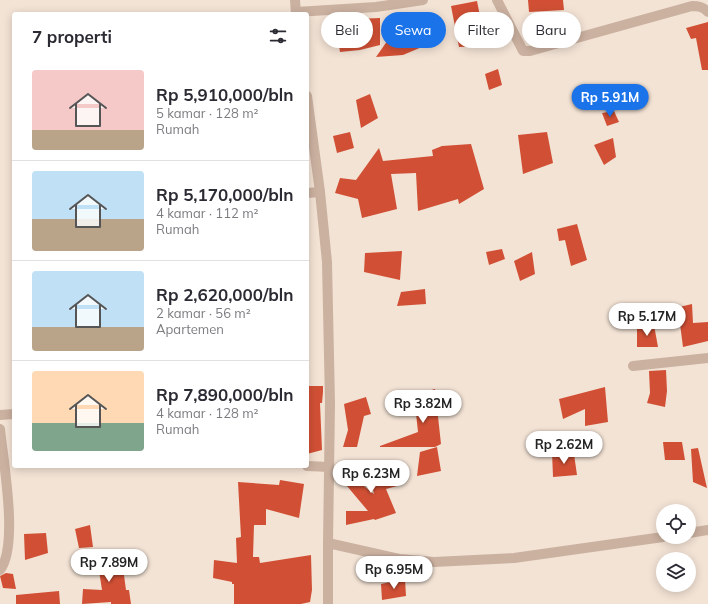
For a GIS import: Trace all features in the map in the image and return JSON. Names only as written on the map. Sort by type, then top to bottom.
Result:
[{"type":"street","points":[[295,0],[296,12]]},
{"type":"street","points":[[307,12],[423,0]]},
{"type":"street","points":[[497,0],[523,50],[530,51],[692,6],[705,8],[708,12]]},
{"type":"street","points":[[309,111],[320,192],[327,262],[330,403],[328,604]]},
{"type":"street","points":[[309,193],[320,192]]},
{"type":"street","points":[[633,366],[708,358]]},
{"type":"street","points":[[0,415],[12,414]]},
{"type":"street","points":[[0,429],[10,524],[6,556],[0,570]]},
{"type":"street","points":[[309,466],[329,467]]},
{"type":"street","points":[[696,532],[708,530]]},
{"type":"street","points":[[328,543],[399,559],[449,562],[514,558],[656,538]]},
{"type":"building","points":[[528,0],[563,0],[564,10],[529,12]]},
{"type":"building","points":[[477,1],[479,12],[454,12],[454,21],[451,6]]},
{"type":"building","points":[[373,18],[380,18],[380,45],[373,47]]},
{"type":"building","points":[[708,22],[708,70],[702,70],[696,38],[691,39],[686,28]]},
{"type":"building","points":[[339,48],[368,48],[360,50],[340,52]]},
{"type":"building","points":[[382,48],[420,48],[403,55],[376,57]]},
{"type":"building","points":[[498,69],[502,85],[489,90],[485,74]]},
{"type":"building","points":[[370,94],[378,118],[361,128],[356,100]]},
{"type":"building","points":[[614,111],[619,122],[607,126],[602,113]]},
{"type":"building","points":[[350,132],[354,148],[337,153],[333,136]]},
{"type":"building","points":[[547,132],[553,163],[523,174],[518,135]]},
{"type":"building","points":[[613,138],[616,157],[604,165],[594,145]]},
{"type":"building","points":[[471,144],[484,189],[459,204],[458,199],[418,211],[416,173],[391,174],[397,209],[362,218],[358,199],[335,193],[340,178],[356,180],[379,148],[383,161],[433,156],[432,150],[442,146]]},
{"type":"building","points":[[577,224],[587,260],[571,266],[565,240],[559,241],[557,229]]},
{"type":"building","points":[[502,249],[505,259],[489,265],[486,252]]},
{"type":"building","points":[[402,251],[400,280],[364,272],[365,253]]},
{"type":"building","points":[[532,252],[535,274],[520,281],[514,261]]},
{"type":"building","points":[[425,289],[426,304],[397,306],[401,292]]},
{"type":"building","points":[[692,304],[693,323],[708,322],[708,341],[683,347],[680,324],[676,325],[675,308]]},
{"type":"building","points":[[654,325],[658,347],[637,347],[637,327]]},
{"type":"building","points":[[666,370],[667,391],[665,407],[647,403],[650,393],[649,371]]},
{"type":"building","points":[[309,386],[323,386],[322,403],[320,403],[322,450],[309,453]]},
{"type":"building","points":[[605,387],[608,422],[585,426],[585,409],[563,419],[559,399]]},
{"type":"building","points":[[435,389],[441,444],[435,447],[380,447],[418,432],[414,395]]},
{"type":"building","points":[[366,397],[371,414],[364,416],[357,447],[343,447],[348,430],[344,404]]},
{"type":"building","points":[[663,442],[682,442],[685,460],[665,460]]},
{"type":"building","points":[[437,447],[441,471],[417,476],[420,452]]},
{"type":"building","points":[[698,448],[707,488],[693,482],[691,449]]},
{"type":"building","points":[[552,452],[574,454],[577,475],[553,477]]},
{"type":"building","points":[[388,462],[397,486],[386,489],[396,513],[375,520],[346,525],[346,511],[368,511],[336,473],[336,464],[374,494],[368,467]]},
{"type":"building","points":[[280,480],[304,484],[299,518],[266,509],[266,525],[254,525],[253,557],[259,557],[260,563],[311,555],[312,590],[310,602],[301,604],[234,604],[234,584],[232,584],[232,582],[213,578],[214,560],[237,563],[236,538],[241,537],[238,482],[279,485]]},
{"type":"building","points":[[90,525],[93,547],[79,548],[75,529]]},
{"type":"building","points":[[46,533],[48,553],[25,560],[24,534]]},
{"type":"building","points":[[121,553],[126,590],[129,590],[131,604],[111,604],[111,602],[82,604],[83,589],[102,590],[97,558]]},
{"type":"building","points":[[6,573],[13,574],[16,589],[3,588],[0,576]]},
{"type":"building","points":[[405,579],[406,596],[382,600],[381,584]]},
{"type":"building","points":[[59,591],[60,604],[16,604],[16,595]]}]
